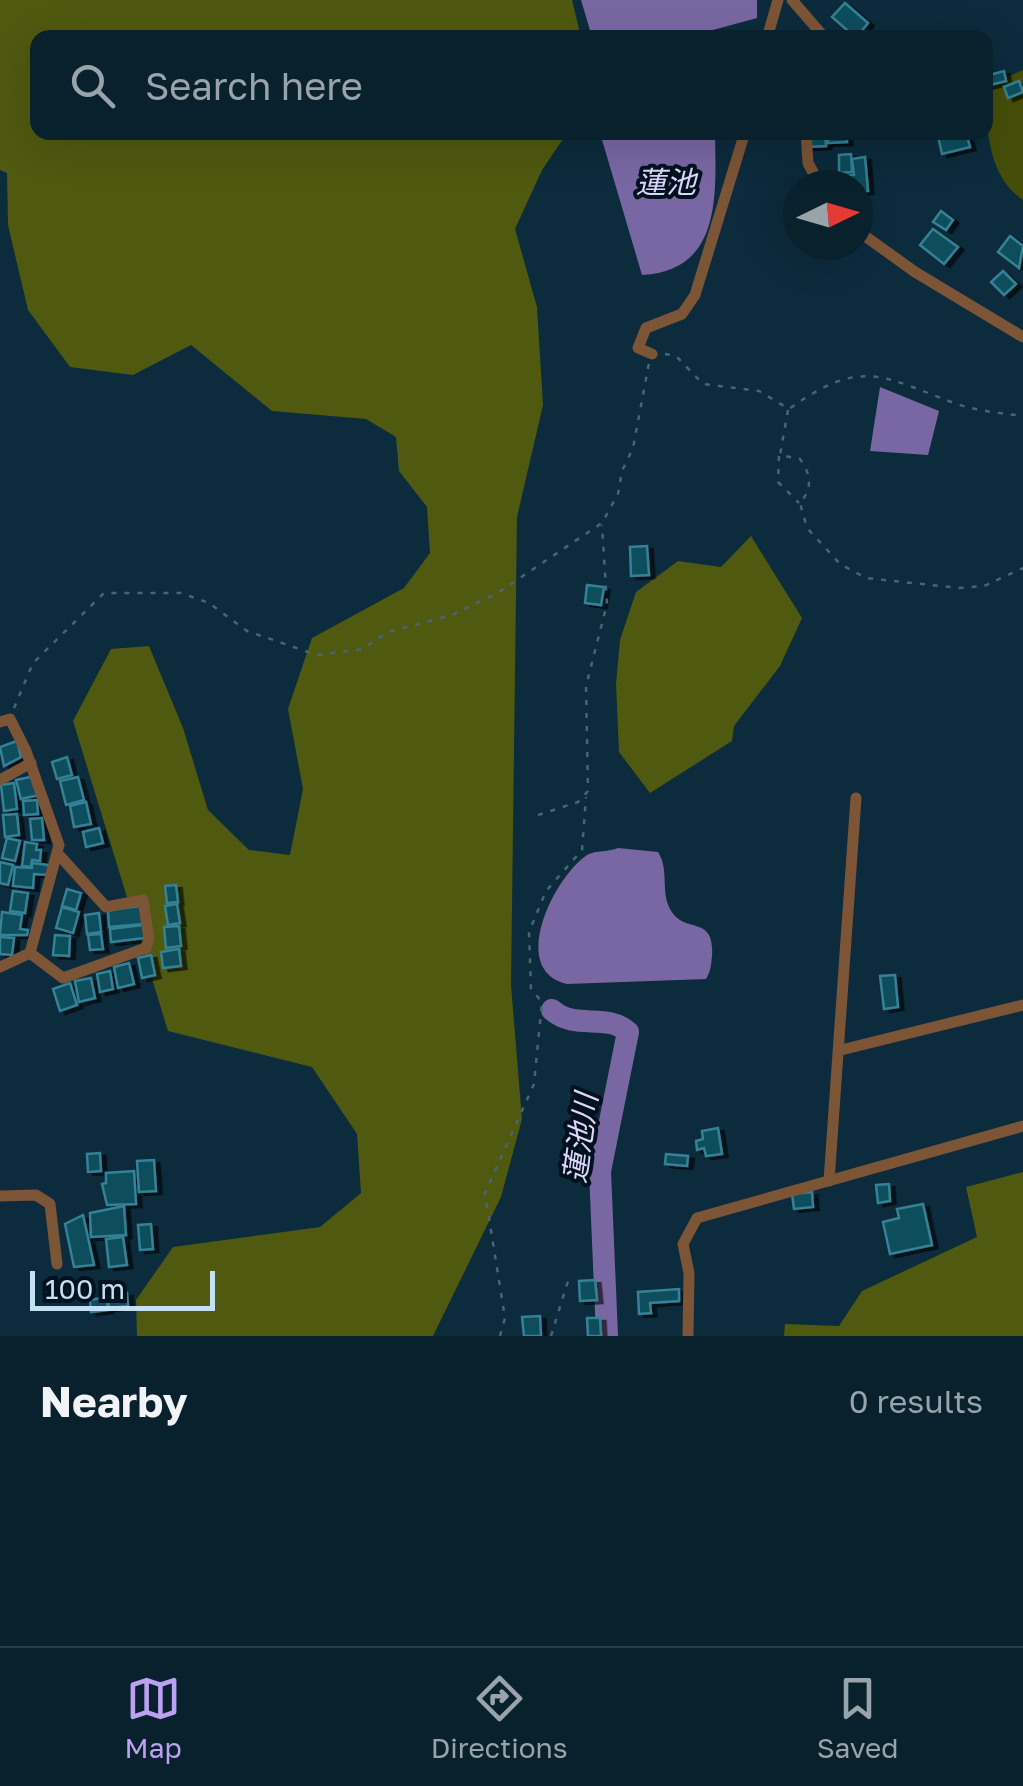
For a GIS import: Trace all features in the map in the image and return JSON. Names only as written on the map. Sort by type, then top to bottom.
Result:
[{"type":"street","points":[[769,30],[778,0]]},
{"type":"street","points":[[792,0],[819,30]]},
{"type":"street","points":[[652,354],[638,348],[646,328],[682,314],[695,295],[743,140]]},
{"type":"street","points":[[806,140],[811,170]]},
{"type":"street","points":[[873,241],[915,272],[1023,337]]},
{"type":"street","points":[[5,720],[31,763],[60,856],[106,907],[144,900],[149,939],[146,948],[63,978],[30,953]]},
{"type":"street","points":[[0,780],[31,763]]},
{"type":"street","points":[[829,1182],[856,798]]},
{"type":"street","points":[[0,967],[30,953],[60,856]]},
{"type":"street","points":[[841,1050],[1023,1005]]},
{"type":"street","points":[[688,1336],[689,1273],[683,1244],[697,1218],[1023,1126]]},
{"type":"street","points":[[0,1196],[36,1195],[50,1204],[57,1264]]},
{"type":"path","points":[[5,720],[33,664],[104,592],[181,593],[208,602],[247,631],[303,652],[348,653],[388,632],[483,602],[602,524],[618,494],[622,471],[633,448],[652,354],[676,356],[703,384],[759,390],[788,409]]},
{"type":"path","points":[[788,409],[845,381],[882,374],[967,408],[1023,416]]},
{"type":"path","points":[[788,409],[778,482],[800,503],[807,528],[840,564],[866,578],[959,588],[984,586],[1023,568]]},
{"type":"path","points":[[780,455],[800,458],[808,473],[807,495],[800,503]]},
{"type":"path","points":[[500,1336],[505,1318],[486,1210],[487,1181],[534,1084],[542,1002],[531,989],[530,932],[546,891],[582,850],[590,717],[586,686],[607,604],[602,524]]},
{"type":"path","points":[[538,815],[586,797]]},
{"type":"path","points":[[551,1336],[568,1281]]},
{"type":"green space","points":[[0,0],[572,0],[579,30],[30,30],[30,140],[562,140],[542,170],[515,229],[537,307],[543,405],[517,517],[511,985],[522,1119],[501,1197],[433,1336],[137,1336],[136,1300],[173,1247],[320,1227],[361,1193],[357,1134],[312,1067],[168,1031],[73,721],[111,649],[149,646],[183,728],[208,810],[249,850],[290,855],[303,789],[288,709],[312,638],[404,588],[430,553],[427,507],[399,471],[396,437],[366,419],[272,411],[191,345],[133,375],[70,367],[28,310],[8,225],[7,173],[0,170]]},
{"type":"green space","points":[[1023,70],[1023,200],[1002,178],[991,149],[993,83]]},
{"type":"green space","points":[[751,536],[802,618],[780,666],[734,726],[732,741],[650,793],[619,752],[616,684],[620,640],[636,592],[678,561],[721,567]]},
{"type":"green space","points":[[1023,1172],[1023,1336],[784,1336],[785,1324],[839,1326],[862,1291],[977,1237],[966,1187]]},
{"type":"water","points":[[581,0],[757,0],[757,18],[713,30],[590,30]]},
{"type":"water","name":"蓮池","points":[[602,140],[715,140],[713,204],[701,244],[687,260],[668,270],[642,275]]},
{"type":"water","points":[[880,387],[939,411],[928,455],[870,451]]},
{"type":"water","points":[[618,848],[658,852],[669,907],[682,921],[709,934],[712,956],[706,979],[567,984],[549,975],[540,961],[539,943],[551,901],[574,866],[587,855]]},
{"type":"building","points":[[845,3],[868,23],[862,30],[847,30],[832,17]]},
{"type":"building","points":[[1004,71],[1006,81],[993,84],[993,74]]},
{"type":"building","points":[[1019,81],[1023,92],[1008,98],[1004,87]]},
{"type":"building","points":[[807,140],[826,140],[826,146],[808,147]]},
{"type":"building","points":[[939,140],[968,140],[970,147],[942,154]]},
{"type":"building","points":[[851,154],[852,170],[839,170],[839,155]]},
{"type":"building","points":[[865,157],[866,170],[853,170],[852,159]]},
{"type":"building","points":[[941,211],[953,220],[946,230],[933,222]]},
{"type":"building","points":[[933,229],[958,247],[944,264],[920,245]]},
{"type":"building","points":[[1010,236],[1023,246],[1019,268],[998,252]]},
{"type":"building","points":[[1003,271],[1016,284],[1004,295],[991,282]]},
{"type":"building","points":[[647,546],[649,575],[631,576],[630,547]]},
{"type":"building","points":[[587,585],[604,587],[601,605],[585,603]]},
{"type":"building","points":[[17,741],[21,757],[4,766],[0,747]]},
{"type":"building","points":[[67,757],[72,775],[57,779],[52,762]]},
{"type":"building","points":[[35,776],[39,795],[21,799],[16,780]]},
{"type":"building","points":[[78,777],[84,800],[66,805],[60,781]]},
{"type":"building","points":[[14,783],[17,809],[4,811],[1,785]]},
{"type":"building","points":[[37,800],[38,814],[24,815],[23,801]]},
{"type":"building","points":[[86,802],[91,824],[74,827],[70,806]]},
{"type":"building","points":[[17,814],[19,835],[5,837],[3,815]]},
{"type":"building","points":[[42,818],[44,840],[32,840],[30,819]]},
{"type":"building","points":[[99,828],[103,843],[86,847],[83,832]]},
{"type":"building","points":[[7,838],[20,841],[15,861],[2,858]]},
{"type":"building","points":[[25,842],[37,844],[36,850],[41,850],[40,861],[32,860],[31,867],[22,866]]},
{"type":"building","points":[[0,862],[13,865],[8,885],[0,883]]},
{"type":"building","points":[[32,863],[49,865],[48,875],[34,874],[33,888],[13,886],[15,867],[32,868]]},
{"type":"building","points":[[176,885],[178,902],[167,903],[165,886]]},
{"type":"building","points":[[67,889],[81,893],[76,910],[62,906]]},
{"type":"building","points":[[13,891],[28,893],[25,913],[10,911]]},
{"type":"building","points":[[177,904],[180,923],[168,925],[165,906]]},
{"type":"building","points":[[141,906],[143,924],[109,927],[108,910]]},
{"type":"building","points":[[62,907],[79,912],[73,933],[56,928]]},
{"type":"building","points":[[2,912],[22,915],[20,929],[28,930],[27,935],[0,935]]},
{"type":"building","points":[[99,913],[101,932],[87,934],[85,915]]},
{"type":"building","points":[[143,925],[145,938],[111,942],[110,929]]},
{"type":"building","points":[[179,926],[181,946],[166,948],[164,927]]},
{"type":"building","points":[[101,934],[103,949],[90,950],[88,935]]},
{"type":"building","points":[[55,935],[70,936],[69,956],[53,955]]},
{"type":"building","points":[[0,937],[14,938],[12,955],[0,954]]},
{"type":"building","points":[[179,949],[181,966],[163,968],[161,952]]},
{"type":"building","points":[[151,955],[155,975],[142,978],[138,958]]},
{"type":"building","points":[[129,963],[134,984],[118,988],[114,967]]},
{"type":"building","points":[[110,971],[113,989],[100,992],[97,974]]},
{"type":"building","points":[[895,975],[898,1007],[884,1009],[880,976]]},
{"type":"building","points":[[91,978],[95,998],[79,1002],[75,981]]},
{"type":"building","points":[[70,983],[77,1005],[60,1011],[53,989]]},
{"type":"building","points":[[718,1128],[722,1154],[706,1156],[704,1148],[697,1150],[696,1141],[703,1139],[702,1131]]},
{"type":"building","points":[[100,1153],[101,1171],[88,1172],[87,1154]]},
{"type":"building","points":[[666,1154],[688,1156],[687,1166],[665,1164]]},
{"type":"building","points":[[154,1160],[156,1191],[139,1192],[137,1161]]},
{"type":"building","points":[[134,1171],[136,1204],[107,1205],[102,1184],[106,1183],[106,1173]]},
{"type":"building","points":[[889,1184],[890,1201],[878,1203],[876,1185]]},
{"type":"building","points":[[812,1192],[813,1207],[794,1209],[792,1194]]},
{"type":"building","points":[[923,1204],[932,1245],[890,1254],[883,1222],[899,1218],[897,1209]]},
{"type":"building","points":[[124,1206],[126,1235],[91,1237],[90,1213]]},
{"type":"building","points":[[83,1215],[94,1265],[74,1267],[65,1224]]},
{"type":"building","points":[[151,1224],[153,1249],[140,1250],[138,1225]]},
{"type":"building","points":[[123,1237],[127,1265],[109,1267],[106,1239]]},
{"type":"building","points":[[595,1280],[597,1300],[580,1301],[579,1281]]},
{"type":"building","points":[[679,1289],[679,1301],[650,1303],[651,1313],[639,1314],[638,1292]]},
{"type":"building","points":[[127,1293],[128,1306],[109,1308],[107,1296]]},
{"type":"building","points":[[107,1297],[108,1310],[91,1312],[90,1300]]},
{"type":"building","points":[[540,1316],[541,1336],[524,1336],[522,1317]]},
{"type":"building","points":[[587,1318],[600,1318],[601,1336],[588,1336]]},
{"type":"waterway","name":"蓮池川","points":[[552,1010],[571,1019],[610,1023],[628,1032],[600,1171],[607,1336]]}]
